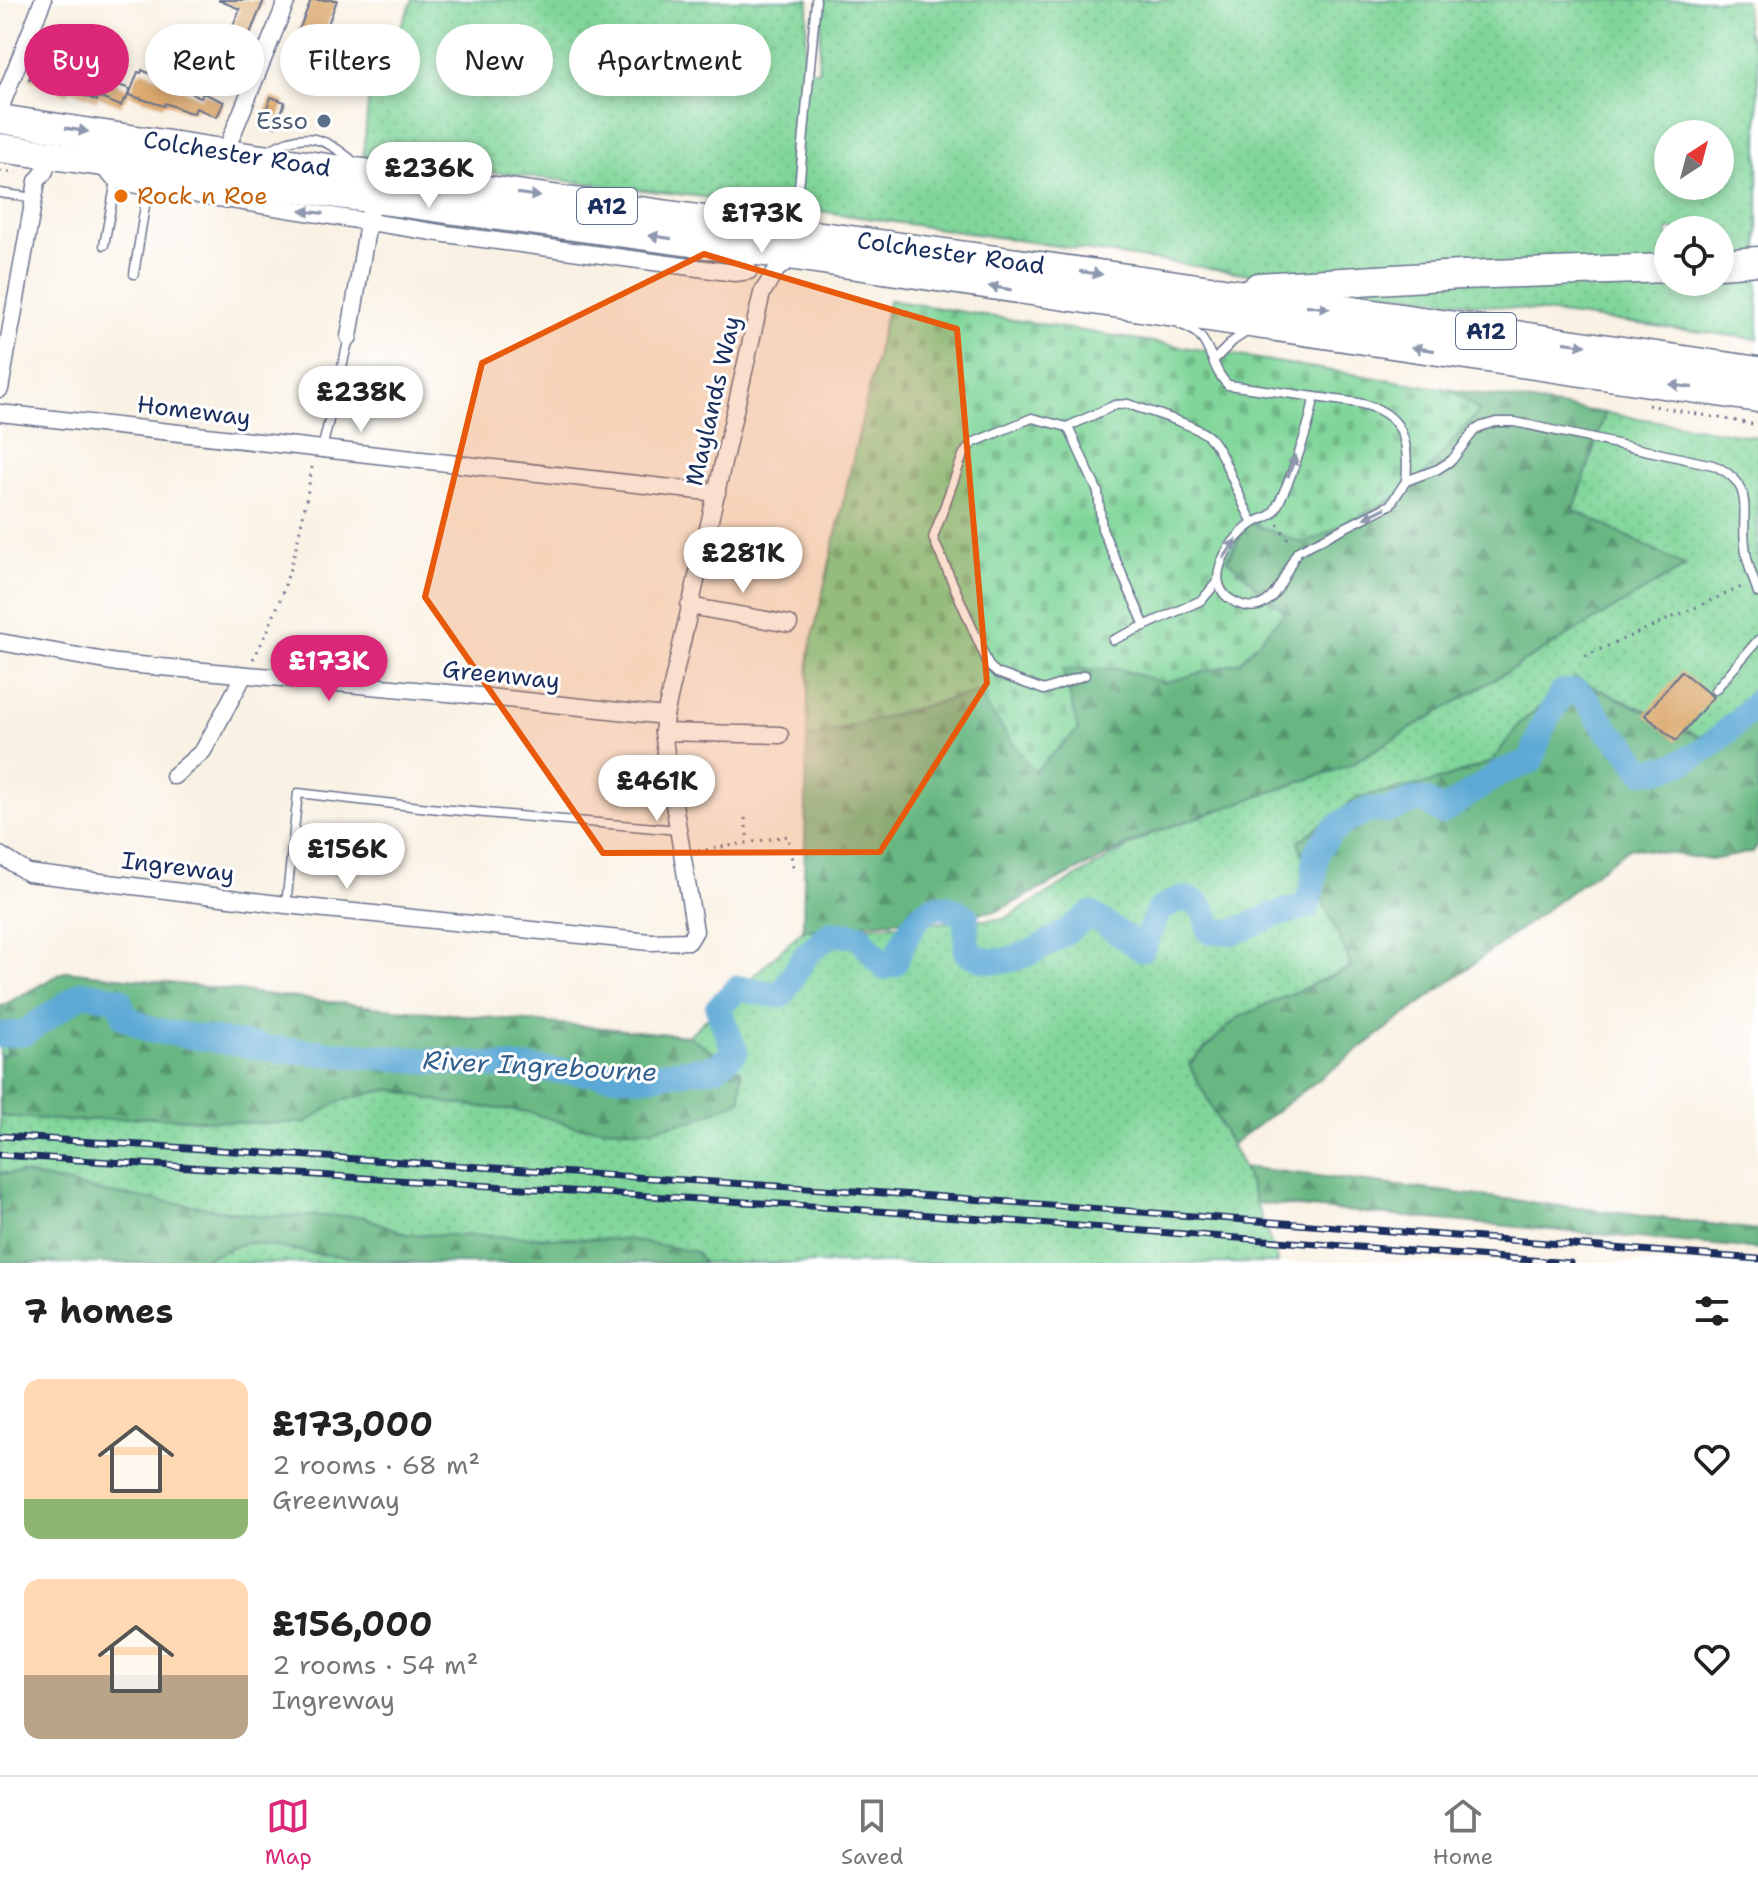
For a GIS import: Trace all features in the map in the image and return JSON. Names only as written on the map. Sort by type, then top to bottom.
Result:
[{"type":"highway","name":"Colchester Road","points":[[0,119],[236,155],[372,197],[718,246],[1213,292],[1758,371]]},
{"type":"highway","name":"Colchester Road","points":[[6,148],[38,177],[110,172],[372,197],[790,251],[1076,299],[1758,398]]},
{"type":"highway","points":[[1734,263],[1758,261]]},
{"type":"highway","name":"A12","points":[[1213,292],[1276,285],[1461,275],[1654,268]]},
{"type":"street","points":[[0,389],[38,177],[29,135],[17,133],[0,119],[3,101],[43,0]]},
{"type":"street","points":[[236,155],[287,0]]},
{"type":"street","name":"Colchester Road","points":[[110,172],[148,187],[372,197],[446,234],[735,273],[750,272],[790,251]]},
{"type":"street","points":[[349,337],[372,197]]},
{"type":"street","name":"Maylands Way","points":[[718,246],[750,272],[762,293]]},
{"type":"street","name":"Maylands Way","points":[[689,941],[695,931],[664,724],[762,293],[790,251]]},
{"type":"street","name":"Homeway","points":[[0,413],[717,493]]},
{"type":"street","points":[[689,606],[789,624]]},
{"type":"street","name":"Greenway","points":[[0,642],[117,663],[470,695],[664,724],[780,735]]},
{"type":"street","points":[[174,776],[203,751],[244,675]]},
{"type":"street","name":"Ingreway","points":[[0,855],[28,873],[286,905],[650,942],[689,941]]},
{"type":"lane","points":[[790,251],[816,0]]},
{"type":"lane","points":[[104,245],[115,186],[110,172]]},
{"type":"lane","points":[[0,193],[38,177]]},
{"type":"lane","points":[[134,274],[148,187]]},
{"type":"lane","points":[[1076,299],[1138,317]]},
{"type":"lane","points":[[1165,322],[1196,331],[1215,359],[1216,370],[1228,385],[1373,405],[1390,415],[1400,427],[1406,442],[1406,481],[1390,505],[1298,551],[1280,587],[1262,604],[1249,607],[1239,604],[1224,595],[1217,582],[1221,561],[1253,522],[1265,520],[1273,513],[1310,420],[1314,397]]},
{"type":"lane","points":[[1215,359],[1233,341],[1258,324]]},
{"type":"lane","points":[[318,449],[349,337]]},
{"type":"lane","points":[[1085,675],[1044,690],[992,670],[933,538],[963,455],[972,443],[1032,418],[1068,427],[1122,404],[1200,431],[1216,446],[1253,522]]},
{"type":"lane","points":[[1406,481],[1452,460],[1474,431],[1496,422],[1515,422],[1713,465],[1727,471],[1743,492],[1747,559],[1758,593]]},
{"type":"lane","points":[[1068,427],[1098,492],[1102,529],[1145,626]]},
{"type":"lane","points":[[1745,527],[1758,526]]},
{"type":"lane","points":[[1113,640],[1202,600],[1217,582]]},
{"type":"lane","points":[[1715,690],[1758,640]]},
{"type":"lane","points":[[286,905],[298,793],[679,830]]},
{"type":"path","points":[[244,675],[276,613],[318,449]]},
{"type":"path","points":[[1273,513],[1289,542],[1298,551]]},
{"type":"path","points":[[1585,656],[1754,581]]},
{"type":"path","points":[[745,818],[748,842]]},
{"type":"path","points":[[682,853],[788,836],[794,872]]},
{"type":"highlighted area","points":[[704,254],[957,329],[987,683],[880,852],[603,853],[425,597],[482,363]]},
{"type":"green space","points":[[413,0],[809,0],[803,69],[818,71],[823,0],[1745,0],[1747,31],[1758,55],[1758,339],[1304,282],[805,209],[363,157],[369,96],[420,96],[420,24],[402,24]]},
{"type":"green space","points":[[889,300],[1452,390],[1479,411],[1411,490],[1305,544],[1247,522],[1227,559],[1285,612],[1240,662],[1164,683],[1120,669],[1063,669],[1078,730],[1034,772],[976,692],[807,738],[809,654]]},
{"type":"green space","points":[[1452,390],[1605,413],[1574,510],[1686,566],[1349,765],[1152,833],[997,911],[803,930],[807,738],[1062,669],[1120,669],[1164,682],[1248,522],[1479,411]]},
{"type":"green space","points":[[1605,413],[1758,437],[1758,702],[1700,737],[1637,706],[1520,723],[1492,762],[1430,783],[1367,795],[1352,967],[1237,1018],[1189,1064],[1243,1167],[1278,1263],[0,1263],[0,1007],[66,971],[381,1008],[688,1036],[803,930],[1004,919],[1152,833],[1349,765],[1685,566],[1574,510]]},
{"type":"green space","points":[[1575,678],[1700,737],[1758,702],[1758,845],[1753,852],[1711,860],[1630,847],[1231,1145],[1189,1064],[1237,1018],[1352,967],[1298,842],[1358,797],[1430,783],[1492,762],[1520,723]]},
{"type":"green space","points":[[66,971],[374,1007],[689,1036],[741,1071],[741,1100],[694,1120],[646,1130],[576,1127],[528,1112],[447,1103],[390,1089],[340,1101],[305,1123],[151,1117],[69,1121],[0,1116],[0,1057],[7,1053],[0,1007]]},
{"type":"green space","points":[[1243,1167],[1758,1230],[1758,1249],[1256,1203]]},
{"type":"green space","points":[[0,1173],[25,1174],[104,1192],[261,1216],[362,1216],[406,1234],[633,1240],[696,1252],[704,1263],[421,1263],[316,1254],[247,1242],[206,1258],[206,1263],[0,1263]]},
{"type":"building","points":[[218,0],[264,0],[254,24],[234,24],[240,9]]},
{"type":"building","points":[[311,0],[337,0],[328,24],[301,24]]},
{"type":"building","points":[[142,70],[145,71],[145,96],[210,96],[224,102],[217,117],[196,108],[194,113],[188,112],[129,95],[138,72]]},
{"type":"building","points":[[85,96],[127,96],[121,106],[98,97],[97,101]]},
{"type":"building","points":[[271,97],[285,102],[276,127],[262,121]]},
{"type":"building","points":[[1681,671],[1713,697],[1676,741],[1645,715]]},
{"type":"waterway","name":"River Ingrebourne","points":[[0,1035],[24,1033],[83,993],[119,999],[125,1017],[151,1030],[273,1049],[639,1077],[717,1067],[735,1052],[718,1008],[738,988],[781,996],[805,956],[831,933],[859,936],[884,967],[894,964],[905,939],[920,917],[928,910],[939,907],[966,917],[967,953],[990,961],[1003,961],[1030,953],[1091,914],[1142,949],[1159,910],[1180,899],[1193,901],[1202,908],[1209,931],[1234,932],[1274,915],[1307,906],[1314,879],[1316,852],[1331,832],[1348,819],[1369,810],[1389,810],[1415,800],[1426,801],[1442,812],[1502,772],[1531,761],[1542,727],[1563,692],[1577,692],[1586,699],[1608,731],[1626,747],[1643,771],[1660,769],[1692,757],[1733,726],[1758,701]]},
{"type":"railway","points":[[0,1136],[931,1196],[1758,1259]]},
{"type":"railway","points":[[0,1155],[810,1206],[1570,1263]]},
{"type":"place","name":"Esso","points":[[324,121]]},
{"type":"place","name":"Rock n Roe","points":[[121,196]]}]
